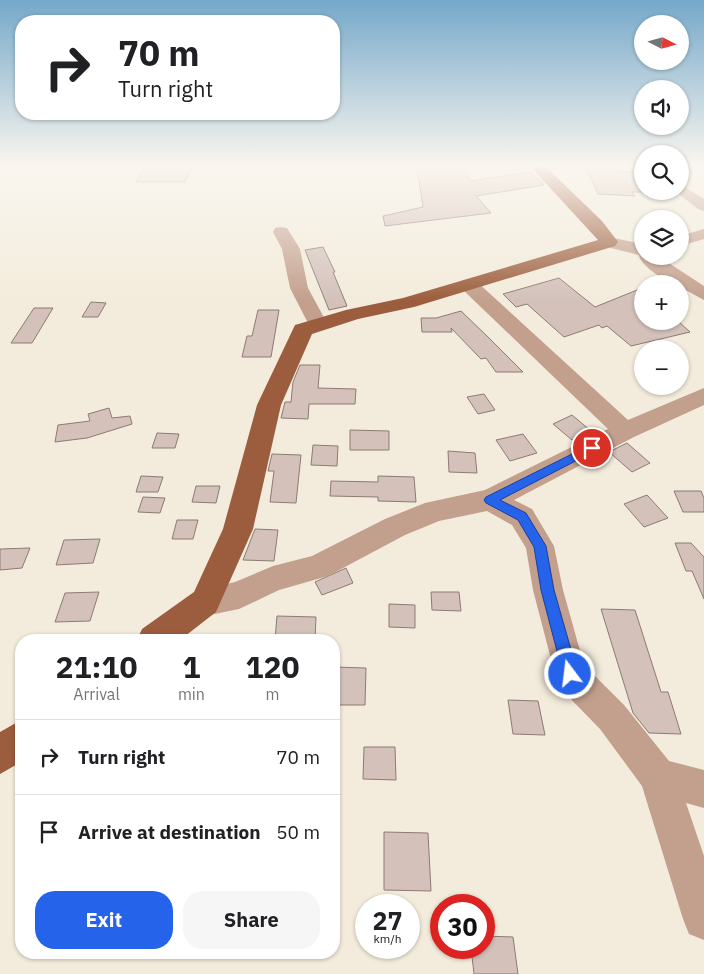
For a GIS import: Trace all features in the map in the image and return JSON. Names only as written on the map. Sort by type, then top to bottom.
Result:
[{"type":"main road","points":[[162,634],[205,602],[238,529],[269,405],[303,330],[353,314],[407,304],[609,242],[581,210]]},
{"type":"main road","points":[[0,755],[15,744]]},
{"type":"street","points":[[281,232],[291,249],[299,288],[318,325]]},
{"type":"street","points":[[689,238],[704,234]]},
{"type":"street","points":[[609,242],[634,247]]},
{"type":"street","points":[[657,265],[704,294]]},
{"type":"street","points":[[469,285],[626,431]]},
{"type":"street","points":[[205,602],[239,595],[274,579],[318,567],[395,527],[435,511],[490,500],[626,431],[704,396]]},
{"type":"street","points":[[490,500],[522,517],[540,546],[548,590],[570,674],[612,717],[658,776],[704,919]]},
{"type":"street","points":[[658,776],[704,789]]},
{"type":"building","points":[[408,210],[489,210],[491,213],[385,226],[383,216]]},
{"type":"building","points":[[323,247],[335,272],[333,272],[347,306],[329,310],[305,250]]},
{"type":"building","points":[[559,278],[595,307],[634,291],[634,330],[688,330],[690,332],[656,340],[634,340],[634,345],[631,346],[607,326],[602,328],[599,325],[564,337],[527,304],[516,307],[503,294]]},
{"type":"building","points":[[91,302],[106,303],[98,317],[82,317]]},
{"type":"building","points":[[34,308],[53,308],[32,343],[11,343]]},
{"type":"building","points":[[258,310],[279,310],[271,357],[242,357],[247,336],[252,336]]},
{"type":"building","points":[[461,311],[523,372],[496,372],[486,358],[481,359],[451,328],[452,332],[422,332],[421,318],[436,318]]},
{"type":"building","points":[[300,365],[320,365],[318,388],[356,389],[355,404],[309,404],[308,419],[281,418],[285,402],[291,402],[293,382]]},
{"type":"building","points":[[484,394],[495,410],[478,414],[467,397]]},
{"type":"building","points":[[109,408],[112,418],[130,416],[132,424],[87,438],[55,442],[58,425],[90,421],[88,414]]},
{"type":"building","points":[[572,415],[591,431],[572,440],[553,424]]},
{"type":"building","points":[[350,430],[389,431],[389,450],[350,450]]},
{"type":"building","points":[[157,433],[179,434],[175,448],[152,448]]},
{"type":"building","points":[[523,434],[537,453],[510,461],[496,440]]},
{"type":"building","points":[[627,443],[650,463],[632,472],[609,452]]},
{"type":"building","points":[[313,445],[338,446],[337,466],[311,465]]},
{"type":"building","points":[[448,451],[475,453],[477,473],[449,472]]},
{"type":"building","points":[[272,454],[301,455],[296,503],[270,502],[274,471],[268,471]]},
{"type":"building","points":[[141,476],[163,477],[158,492],[136,492]]},
{"type":"building","points":[[378,476],[414,477],[416,502],[378,501],[378,497],[330,496],[331,481],[378,482]]},
{"type":"building","points":[[196,486],[220,486],[216,503],[192,502]]},
{"type":"building","points":[[674,491],[701,491],[704,498],[704,512],[683,512]]},
{"type":"building","points":[[647,495],[668,518],[644,527],[624,504]]},
{"type":"building","points":[[143,497],[165,498],[160,513],[138,512]]},
{"type":"building","points":[[177,520],[198,520],[193,539],[172,539]]},
{"type":"building","points":[[255,529],[278,530],[274,561],[243,560]]},
{"type":"building","points":[[100,539],[93,563],[56,565],[64,540]]},
{"type":"building","points":[[675,543],[691,543],[704,557],[704,599],[692,571],[686,571]]},
{"type":"building","points":[[30,548],[22,568],[0,570],[0,549]]},
{"type":"building","points":[[346,568],[353,583],[322,595],[315,582]]},
{"type":"building","points":[[99,592],[90,621],[55,622],[65,593]]},
{"type":"building","points":[[431,592],[459,592],[461,611],[432,610]]},
{"type":"building","points":[[389,604],[415,605],[415,628],[389,627]]},
{"type":"building","points":[[601,609],[635,610],[661,692],[668,692],[681,734],[649,733],[633,713]]},
{"type":"building","points":[[277,616],[316,617],[315,634],[276,634]]},
{"type":"building","points":[[340,667],[366,668],[365,705],[340,705]]},
{"type":"building","points":[[508,700],[538,701],[545,735],[513,734]]},
{"type":"building","points":[[364,747],[395,747],[396,780],[363,779]]},
{"type":"building","points":[[384,832],[428,833],[431,891],[384,890]]},
{"type":"building","points":[[495,936],[513,937],[518,974],[474,974],[472,959],[495,959]]},
{"type":"route","points":[[570,674],[548,590],[540,546],[522,517],[490,500],[592,448]]}]
